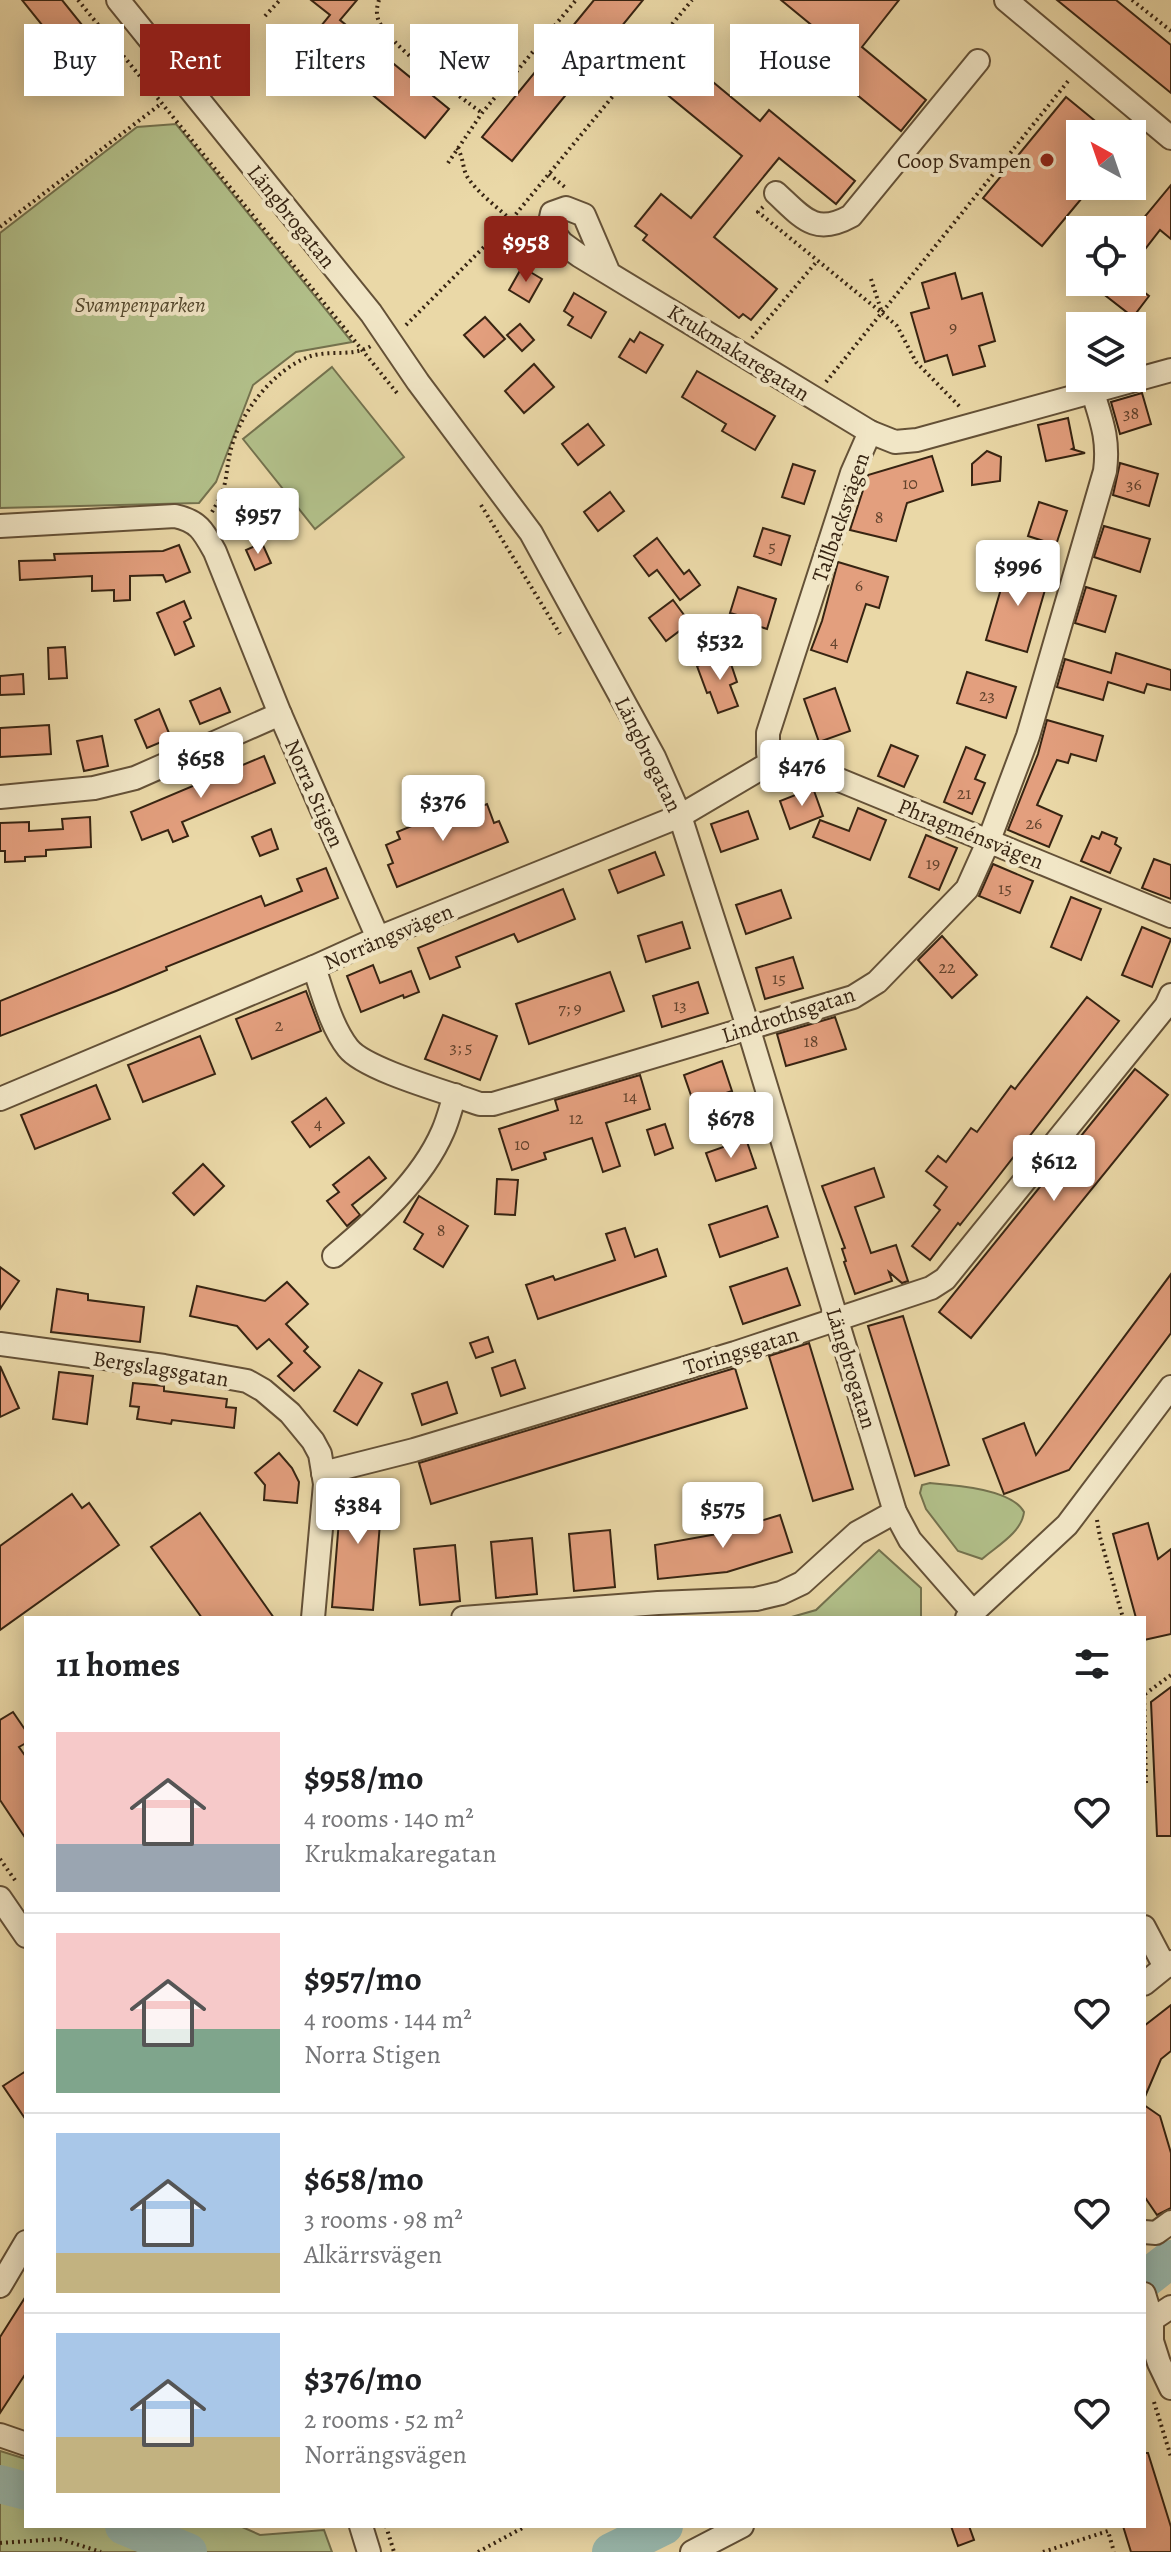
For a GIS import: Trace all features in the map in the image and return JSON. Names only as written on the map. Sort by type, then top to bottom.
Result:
[{"type":"street","name":"Längbrogatan","points":[[118,0],[371,313],[531,533],[654,757],[680,816],[748,1027],[895,1512],[910,1540],[970,1615]]},
{"type":"street","points":[[1006,0],[1171,138]]},
{"type":"street","points":[[776,193],[801,217],[817,225],[835,225],[851,216],[978,61]]},
{"type":"street","name":"Krukmakaregatan","points":[[608,271],[870,432]]},
{"type":"street","name":"Tallbacksvägen","points":[[770,763],[768,733],[852,473],[870,432],[895,442],[906,441],[1171,370]]},
{"type":"street","name":"Lindrothsgatan","points":[[314,967],[333,1019],[348,1048],[364,1063],[480,1104],[493,1104],[853,997],[877,982],[967,889],[1028,736],[1105,471],[1108,449],[1106,432],[1093,393]]},
{"type":"street","points":[[0,526],[175,516],[189,519],[202,530]]},
{"type":"street","name":"Norra Stigen","points":[[202,530],[215,552],[280,714],[378,938]]},
{"type":"street","points":[[0,797],[115,785],[280,714]]},
{"type":"street","name":"Norrängsvägen","points":[[0,1099],[378,938],[680,816],[770,763]]},
{"type":"street","name":"Phragménsvägen","points":[[770,763],[771,767],[790,764],[815,770],[1171,916]]},
{"type":"street","name":"Toringsgatan","points":[[323,1473],[414,1450],[838,1320],[931,1288],[945,1279],[1166,1006],[1171,995]]},
{"type":"street","points":[[334,1256],[371,1224],[421,1171],[444,1131],[455,1095]]},
{"type":"street","name":"Bergslagsgatan","points":[[0,1344],[164,1366],[247,1381],[290,1413],[313,1441],[320,1454],[323,1473]]},
{"type":"street","points":[[970,1615],[1039,1553],[1086,1502],[1171,1387]]},
{"type":"street","points":[[313,1616],[325,1484],[323,1473]]},
{"type":"street","points":[[489,1616],[756,1599],[781,1593],[802,1583],[857,1533],[895,1512]]},
{"type":"street","points":[[6,1902],[24,1933]]},
{"type":"street","points":[[1146,1930],[1168,1965],[1146,1982]]},
{"type":"street","points":[[1146,2232],[1156,2233],[1171,2222]]},
{"type":"street","points":[[0,2286],[24,2245]]},
{"type":"street","points":[[1162,2393],[1159,2363],[1148,2323],[1171,2307]]},
{"type":"street","points":[[0,2435],[24,2443]]},
{"type":"street","points":[[362,2528],[369,2552]]},
{"type":"street","points":[[692,2552],[721,2544],[740,2528]]},
{"type":"path","points":[[78,0],[401,398]]},
{"type":"path","points":[[265,16],[280,0]]},
{"type":"path","points":[[379,0],[379,22],[390,37],[427,71],[482,113]]},
{"type":"path","points":[[448,163],[482,113],[576,0]]},
{"type":"path","points":[[202,530],[223,490],[238,428],[255,400],[295,364],[312,356],[363,351],[401,329],[511,220],[692,0]]},
{"type":"path","points":[[1132,0],[1171,31]]},
{"type":"path","points":[[814,398],[1083,63]]},
{"type":"path","points":[[0,227],[162,103]]},
{"type":"path","points":[[457,148],[469,180],[511,220]]},
{"type":"path","points":[[776,193],[758,212],[897,326],[916,362],[976,424]]},
{"type":"path","points":[[740,352],[818,260]]},
{"type":"path","points":[[871,279],[882,313]]},
{"type":"path","points":[[474,493],[563,639]]},
{"type":"path","points":[[1086,1502],[1097,1517],[1122,1616]]},
{"type":"path","points":[[1146,1691],[1171,1675]]},
{"type":"path","points":[[0,1859],[6,1902]]},
{"type":"path","points":[[1162,2393],[1171,2457]]},
{"type":"path","points":[[387,2528],[394,2552]]},
{"type":"path","points":[[478,2552],[522,2528]]},
{"type":"path","points":[[1043,2552],[1108,2531],[1114,2552]]},
{"type":"path","points":[[0,2543],[60,2539],[101,2552]]},
{"type":"green space","name":"Svampenparken","points":[[176,124],[352,342],[296,352],[253,385],[216,482],[199,503],[0,508],[0,233],[137,127]]},
{"type":"green space","points":[[332,367],[404,457],[315,529],[243,439]]},
{"type":"green space","points":[[922,1485],[968,1487],[1008,1498],[1024,1512],[1019,1526],[982,1559],[958,1551],[926,1509],[920,1493]]},
{"type":"green space","points":[[879,1550],[921,1588],[921,1616],[795,1616],[816,1610]]},
{"type":"green space","points":[[0,2451],[24,2458],[24,2528],[244,2528],[260,2535],[324,2530],[332,2552],[0,2552]]},
{"type":"building","points":[[22,0],[62,0],[81,24],[41,24]]},
{"type":"building","points":[[311,0],[357,0],[340,20],[345,24],[323,24],[330,15]]},
{"type":"building","points":[[594,0],[643,0],[623,24],[574,24]]},
{"type":"building","points":[[781,0],[899,0],[862,47],[926,100],[901,131],[858,96],[859,24],[810,24]]},
{"type":"building","points":[[1057,0],[1116,0],[1171,45],[1171,93]]},
{"type":"building","points":[[394,64],[410,77],[410,96],[433,96],[449,109],[425,138],[374,96],[394,96]]},
{"type":"building","points":[[534,73],[534,96],[565,96],[512,161],[482,137]]},
{"type":"building","points":[[714,83],[760,121],[769,110],[855,181],[836,204],[779,158],[714,237],[777,289],[751,320],[743,314],[739,318],[643,240],[647,235],[635,226],[661,194],[691,218],[742,156],[669,96],[714,96]]},
{"type":"building","name":"Coop Svampen","points":[[1066,97],[1094,120],[1066,120],[1066,200],[1080,200],[1042,246],[983,198]]},
{"type":"building","points":[[1171,185],[1171,239],[1160,230],[1146,248],[1145,216]]},
{"type":"building","points":[[522,267],[542,279],[529,302],[509,290]]},
{"type":"building","points":[[955,273],[962,299],[982,293],[995,341],[979,346],[985,366],[953,375],[947,355],[925,362],[911,313],[929,308],[922,283]]},
{"type":"building","points":[[574,293],[606,312],[591,338],[568,325],[573,317],[564,311]]},
{"type":"building","points":[[1106,296],[1149,296],[1137,312],[1127,312]]},
{"type":"building","points":[[485,317],[505,339],[484,357],[464,335]]},
{"type":"building","points":[[520,324],[534,340],[522,351],[507,335]]},
{"type":"building","points":[[640,332],[663,345],[646,373],[619,357],[630,339],[634,342]]},
{"type":"building","points":[[534,364],[554,387],[524,413],[505,391]]},
{"type":"building","points":[[697,371],[775,416],[755,450],[722,431],[726,424],[682,397]]},
{"type":"building","points":[[1142,393],[1151,424],[1120,434],[1111,402]]},
{"type":"building","points":[[1068,418],[1072,449],[1085,453],[1046,461],[1038,425]]},
{"type":"building","points":[[588,424],[604,445],[578,465],[562,444]]},
{"type":"building","points":[[987,451],[1001,457],[1000,481],[972,485],[972,464]]},
{"type":"building","points":[[932,456],[943,491],[907,503],[896,541],[850,530],[868,475]]},
{"type":"building","points":[[1120,463],[1158,474],[1149,506],[1113,495]]},
{"type":"building","points":[[793,464],[815,471],[804,504],[782,497]]},
{"type":"building","points":[[610,492],[624,511],[598,531],[584,512]]},
{"type":"building","points":[[1039,502],[1067,511],[1056,545],[1028,536]]},
{"type":"building","points":[[1104,526],[1150,539],[1140,572],[1094,557]]},
{"type":"building","points":[[763,528],[790,536],[781,565],[754,556]]},
{"type":"building","points":[[657,538],[684,574],[689,570],[700,585],[680,600],[657,570],[649,576],[634,556]]},
{"type":"building","points":[[262,543],[271,563],[255,570],[246,550]]},
{"type":"building","points":[[179,545],[190,572],[166,582],[163,575],[130,576],[130,600],[114,601],[114,590],[92,591],[92,576],[20,580],[19,561],[55,560],[54,554],[163,551]]},
{"type":"building","points":[[838,562],[888,577],[879,608],[866,604],[847,662],[811,650]]},
{"type":"building","points":[[1008,565],[1049,576],[1027,652],[986,640]]},
{"type":"building","points":[[738,587],[776,599],[767,629],[736,619],[737,615],[730,613]]},
{"type":"building","points":[[1086,587],[1116,596],[1105,632],[1075,623]]},
{"type":"building","points":[[673,600],[690,623],[666,641],[649,618]]},
{"type":"building","points":[[184,601],[191,618],[184,622],[194,646],[175,655],[157,613]]},
{"type":"building","points":[[65,647],[67,678],[49,679],[48,648]]},
{"type":"building","points":[[1116,653],[1171,670],[1171,690],[1147,684],[1144,693],[1108,682],[1103,700],[1057,687],[1065,659],[1111,673]]},
{"type":"building","points":[[728,655],[737,682],[730,685],[738,706],[718,713],[697,666]]},
{"type":"building","points":[[967,672],[1016,687],[1006,718],[957,703]]},
{"type":"building","points":[[23,674],[24,694],[0,695],[0,676]]},
{"type":"building","points":[[220,688],[230,712],[200,724],[190,701]]},
{"type":"building","points":[[835,688],[850,731],[819,742],[804,699]]},
{"type":"building","points":[[159,709],[171,738],[147,748],[135,720]]},
{"type":"building","points":[[1047,720],[1103,736],[1096,761],[1071,754],[1068,763],[1057,760],[1037,805],[1062,816],[1049,847],[1008,830],[1038,754]]},
{"type":"building","points":[[49,725],[51,754],[0,757],[0,728]]},
{"type":"building","points":[[102,736],[108,766],[84,771],[77,741]]},
{"type":"building","points":[[891,745],[918,756],[904,787],[878,776]]},
{"type":"building","points":[[966,747],[985,755],[975,779],[985,783],[972,814],[944,802]]},
{"type":"building","points":[[264,756],[275,783],[182,822],[188,836],[173,842],[168,830],[142,840],[131,812]]},
{"type":"building","points":[[813,788],[823,816],[790,829],[780,801]]},
{"type":"building","points":[[465,804],[468,812],[487,804],[494,823],[499,821],[508,842],[397,887],[388,865],[393,863],[386,845],[400,839],[397,832]]},
{"type":"building","points":[[858,808],[886,820],[870,860],[813,837],[820,820],[849,831]]},
{"type":"building","points":[[748,811],[758,839],[721,852],[711,824]]},
{"type":"building","points":[[90,817],[91,847],[46,850],[46,856],[5,862],[5,851],[0,851],[0,823],[29,822],[29,831],[63,829],[62,819]]},
{"type":"building","points":[[271,829],[278,849],[260,856],[252,837]]},
{"type":"building","points":[[1102,832],[1117,838],[1115,844],[1121,848],[1110,873],[1081,861],[1092,836],[1099,839]]},
{"type":"building","points":[[926,835],[957,848],[939,890],[909,877]]},
{"type":"building","points":[[655,852],[664,875],[618,893],[609,870]]},
{"type":"building","points":[[1154,859],[1171,865],[1171,899],[1142,888]]},
{"type":"building","points":[[993,864],[1033,881],[1020,913],[979,896]]},
{"type":"building","points":[[326,868],[338,898],[0,1036],[0,1001],[261,896],[265,906],[285,898],[302,891],[297,879]]},
{"type":"building","points":[[563,889],[575,919],[518,942],[514,934],[456,957],[460,967],[430,979],[418,948]]},
{"type":"building","points":[[781,890],[791,918],[746,934],[736,905]]},
{"type":"building","points":[[1071,897],[1101,909],[1081,960],[1051,947]]},
{"type":"building","points":[[682,922],[690,948],[646,962],[638,936]]},
{"type":"building","points":[[1142,927],[1171,939],[1152,987],[1122,975]]},
{"type":"building","points":[[942,936],[977,975],[952,998],[918,960]]},
{"type":"building","points":[[793,957],[803,988],[765,999],[756,968]]},
{"type":"building","points":[[373,965],[380,983],[411,971],[419,992],[361,1012],[347,976]]},
{"type":"building","points":[[610,972],[624,1011],[529,1044],[516,1004]]},
{"type":"building","points":[[698,982],[708,1013],[662,1027],[653,996]]},
{"type":"building","points":[[306,991],[321,1031],[252,1059],[236,1019]]},
{"type":"building","points":[[1087,997],[1119,1021],[930,1260],[912,1246],[940,1210],[934,1205],[947,1187],[926,1171],[938,1156],[946,1162],[971,1128],[977,1132],[1011,1086],[1015,1089]]},
{"type":"building","points":[[443,1015],[497,1036],[480,1080],[425,1059]]},
{"type":"building","points":[[835,1017],[846,1049],[786,1066],[777,1034]]},
{"type":"building","points":[[200,1036],[215,1074],[143,1102],[128,1065]]},
{"type":"building","points":[[722,1061],[732,1091],[694,1104],[684,1075]]},
{"type":"building","points":[[1135,1069],[1168,1095],[971,1338],[939,1312]]},
{"type":"building","points":[[640,1075],[650,1109],[606,1123],[620,1166],[603,1172],[592,1138],[544,1153],[546,1159],[512,1170],[499,1129],[558,1110],[555,1100]]},
{"type":"building","points":[[96,1085],[110,1119],[35,1149],[21,1115]]},
{"type":"building","points":[[326,1098],[344,1123],[310,1147],[292,1122]]},
{"type":"building","points":[[665,1124],[673,1148],[655,1155],[647,1130]]},
{"type":"building","points":[[746,1139],[756,1168],[716,1181],[706,1153]]},
{"type":"building","points":[[369,1157],[386,1178],[352,1205],[360,1215],[347,1226],[327,1201],[339,1192],[333,1185]]},
{"type":"building","points":[[203,1164],[224,1186],[194,1215],[173,1193]]},
{"type":"building","points":[[874,1168],[884,1197],[855,1207],[871,1253],[896,1245],[908,1281],[902,1283],[889,1272],[892,1281],[855,1294],[844,1262],[842,1249],[845,1248],[822,1186]]},
{"type":"building","points":[[497,1179],[518,1180],[515,1215],[495,1214]]},
{"type":"building","points":[[419,1196],[468,1226],[443,1267],[414,1249],[423,1234],[404,1222]]},
{"type":"building","points":[[767,1206],[778,1237],[720,1257],[709,1225]]},
{"type":"building","points":[[625,1228],[635,1257],[657,1249],[666,1276],[538,1319],[526,1285],[553,1276],[555,1280],[615,1260],[606,1234]]},
{"type":"building","points":[[0,1267],[19,1281],[0,1309]]},
{"type":"building","points":[[787,1268],[800,1305],[743,1324],[730,1287]]},
{"type":"building","points":[[1171,1274],[1171,1333],[1069,1470],[1004,1494],[983,1439],[1024,1423],[1036,1455]]},
{"type":"building","points":[[287,1282],[308,1304],[286,1324],[308,1347],[304,1351],[320,1367],[294,1391],[278,1376],[292,1363],[269,1339],[257,1349],[237,1326],[190,1316],[197,1286],[265,1301]]},
{"type":"building","points":[[57,1289],[88,1294],[88,1300],[144,1307],[140,1342],[51,1332]]},
{"type":"building","points":[[903,1316],[949,1465],[915,1476],[868,1326]]},
{"type":"building","points":[[488,1337],[493,1352],[476,1358],[470,1343]]},
{"type":"building","points":[[809,1343],[853,1489],[813,1501],[769,1356]]},
{"type":"building","points":[[515,1360],[525,1388],[501,1396],[492,1368]]},
{"type":"building","points":[[0,1366],[19,1408],[0,1417]]},
{"type":"building","points":[[735,1368],[747,1408],[431,1504],[419,1463]]},
{"type":"building","points":[[359,1370],[382,1383],[357,1425],[334,1411]]},
{"type":"building","points":[[59,1372],[93,1376],[87,1424],[53,1419]]},
{"type":"building","points":[[447,1382],[457,1413],[422,1425],[412,1394]]},
{"type":"building","points":[[133,1383],[164,1386],[164,1391],[227,1399],[226,1407],[236,1408],[234,1428],[137,1419],[139,1407],[130,1406]]},
{"type":"building","points":[[279,1453],[299,1482],[297,1503],[264,1500],[265,1485],[255,1473]]},
{"type":"building","points":[[342,1483],[383,1486],[373,1610],[332,1607]]},
{"type":"building","points":[[72,1494],[82,1508],[89,1503],[119,1545],[0,1630],[0,1546]]},
{"type":"building","points":[[200,1513],[273,1616],[201,1616],[151,1547]]},
{"type":"building","points":[[780,1515],[792,1552],[727,1572],[658,1579],[655,1545],[717,1534]]},
{"type":"building","points":[[1148,1523],[1158,1559],[1171,1549],[1171,1634],[1146,1640],[1146,1616],[1135,1616],[1113,1534]]},
{"type":"building","points":[[610,1530],[615,1587],[574,1591],[569,1534]]},
{"type":"building","points":[[532,1538],[537,1594],[496,1598],[491,1542]]},
{"type":"building","points":[[455,1545],[460,1601],[420,1605],[414,1549]]},
{"type":"building","points":[[1171,1687],[1171,1836],[1157,1836],[1151,1702]]},
{"type":"building","points":[[13,1712],[24,1728],[24,1744],[19,1747],[24,1754],[24,1836],[0,1800],[0,1720]]},
{"type":"building","points":[[1171,2005],[1171,2051],[1161,2059],[1146,2094],[1146,2024]]},
{"type":"building","points":[[24,2072],[24,2117],[3,2086]]},
{"type":"building","points":[[1146,2106],[1160,2116],[1171,2153],[1171,2208],[1157,2215],[1146,2199]]},
{"type":"building","points":[[24,2299],[24,2376],[0,2413],[0,2337]]},
{"type":"building","points":[[1148,2453],[1171,2527],[1171,2552],[1131,2552],[1124,2528],[1146,2528]]},
{"type":"building","points":[[952,2528],[970,2528],[974,2540],[958,2546]]},
{"type":"waterway","points":[[1146,2278],[1171,2259]]},
{"type":"waterway","points":[[0,2484],[24,2490]]},
{"type":"waterway","points":[[129,2528],[188,2552]]},
{"type":"waterway","points":[[611,2552],[660,2528]]},
{"type":"place","name":"Coop Svampen","points":[[1047,160]]}]
